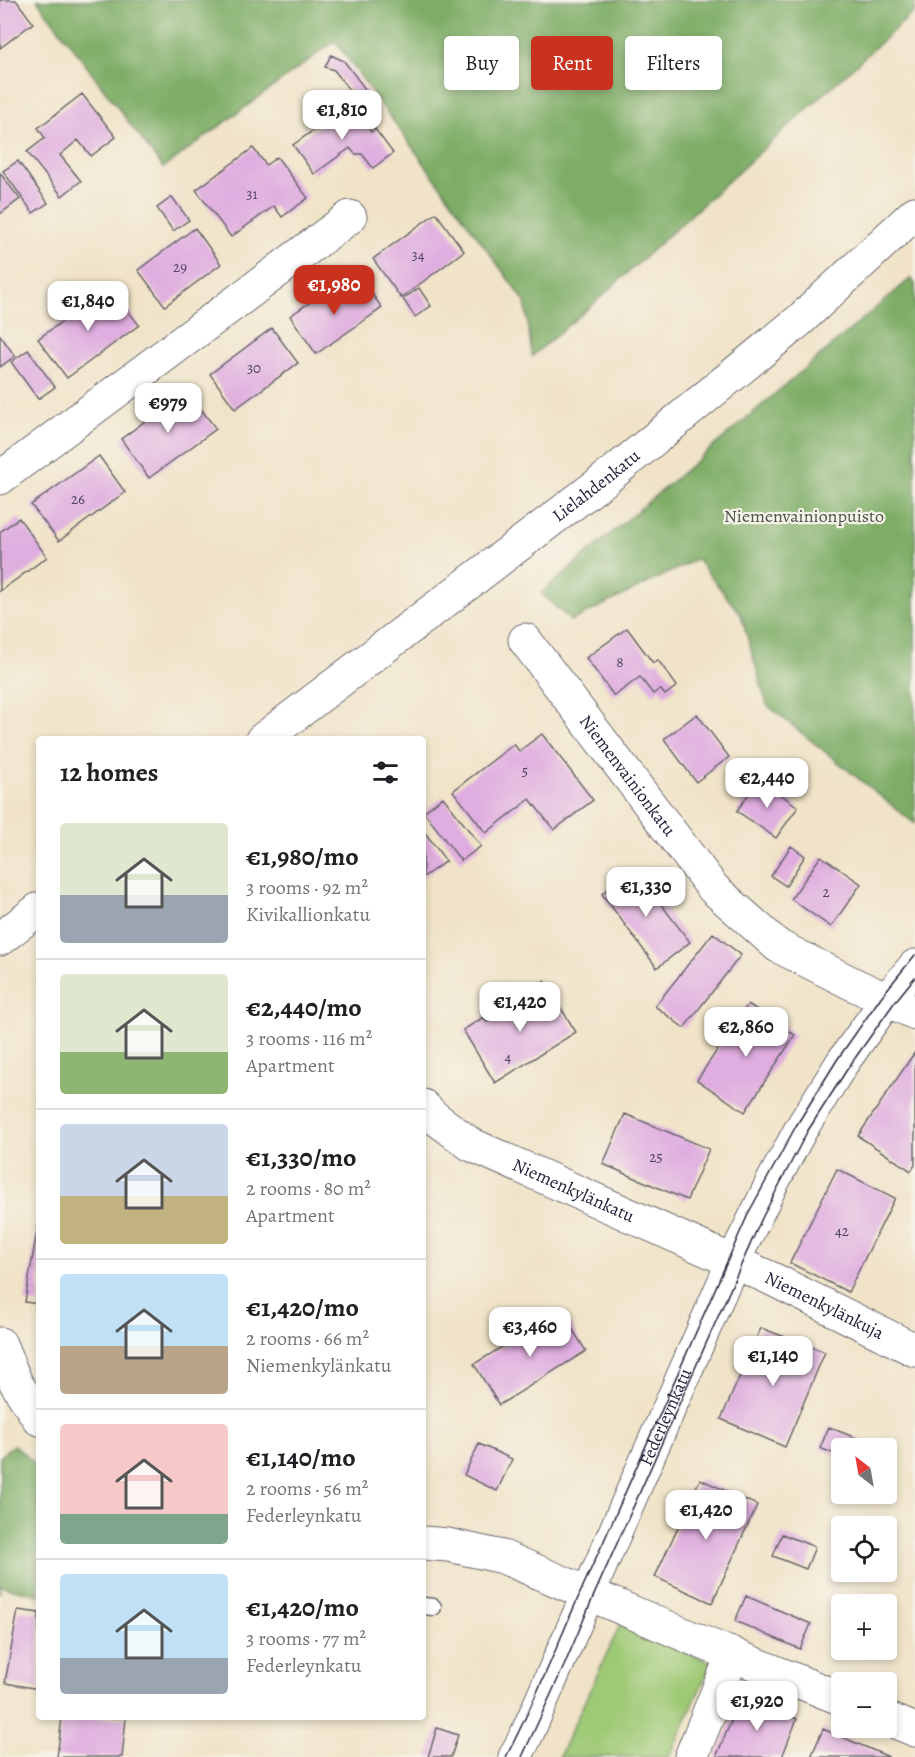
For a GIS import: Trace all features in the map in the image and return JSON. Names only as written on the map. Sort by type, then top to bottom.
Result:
[{"type":"street","name":"Lielahdenkatu","points":[[267,736],[608,477],[800,320],[915,213]]},
{"type":"street","points":[[0,478],[350,217]]},
{"type":"street","name":"Niemenvainionkatu","points":[[525,640],[713,888],[778,946],[901,1006]]},
{"type":"street","points":[[0,939],[36,911]]},
{"type":"street","name":"Federleynkatu","points":[[514,1757],[526,1736],[734,1262],[773,1181],[801,1129],[842,1063],[901,1006],[915,966]]},
{"type":"street","name":"Niemenkylänkatu","points":[[426,1109],[470,1144],[734,1262]]},
{"type":"street","name":"Niemenkylänkuja","points":[[734,1262],[915,1350]]},
{"type":"street","points":[[0,1344],[16,1383],[36,1414]]},
{"type":"street","points":[[426,1543],[448,1545],[503,1557],[831,1695]]},
{"type":"street","points":[[691,1757],[733,1654]]},
{"type":"street","points":[[897,1723],[915,1730]]},
{"type":"green space","points":[[37,0],[915,0],[915,11],[590,307],[532,356],[525,302],[335,41],[163,168]]},
{"type":"green space","name":"Niemenvainionpuisto","points":[[911,278],[915,284],[915,824],[767,705],[741,615],[697,559],[571,621],[541,593]]},
{"type":"green space","points":[[14,1445],[36,1464],[36,1594],[1,1586],[0,1594],[0,1456]]},
{"type":"green space","points":[[621,1623],[712,1663],[669,1757],[559,1757]]},
{"type":"building","points":[[0,0],[16,0],[33,23],[0,48]]},
{"type":"building","points":[[331,55],[344,61],[374,101],[363,108],[334,70],[325,67]]},
{"type":"building","points":[[82,94],[116,137],[91,156],[78,140],[60,155],[81,181],[62,196],[27,152],[45,138],[38,128]]},
{"type":"building","points":[[350,104],[371,132],[375,129],[393,153],[373,168],[362,154],[355,154],[350,148],[314,174],[293,145]]},
{"type":"building","points":[[253,148],[266,165],[277,157],[308,198],[282,217],[274,206],[231,237],[196,190]]},
{"type":"building","points":[[18,161],[48,203],[33,213],[3,171]]},
{"type":"building","points":[[0,173],[20,199],[0,214]]},
{"type":"building","points":[[172,197],[189,220],[173,231],[157,208]]},
{"type":"building","points":[[436,213],[464,251],[401,298],[373,259]]},
{"type":"building","points":[[195,228],[221,264],[165,306],[138,270]]},
{"type":"building","points":[[338,283],[350,300],[368,288],[382,308],[316,354],[290,316]]},
{"type":"building","points":[[110,287],[139,325],[67,378],[38,339]]},
{"type":"building","points":[[419,288],[431,306],[415,317],[403,299]]},
{"type":"building","points":[[272,328],[298,363],[235,409],[210,374]]},
{"type":"building","points":[[0,335],[15,356],[0,367]]},
{"type":"building","points":[[28,350],[55,387],[38,399],[11,362]]},
{"type":"building","points":[[187,390],[216,429],[149,478],[121,439]]},
{"type":"building","points":[[99,456],[125,492],[59,541],[31,505]]},
{"type":"building","points":[[19,518],[47,557],[0,591],[0,532]]},
{"type":"building","points":[[627,628],[653,663],[658,660],[677,686],[665,695],[660,689],[653,694],[640,677],[614,696],[586,658]]},
{"type":"building","points":[[697,714],[729,757],[696,782],[664,739]]},
{"type":"building","points":[[542,734],[593,800],[554,830],[530,799],[486,833],[453,791],[514,744],[519,751]]},
{"type":"building","points":[[759,779],[798,807],[776,838],[737,811]]},
{"type":"building","points":[[443,797],[481,846],[461,861],[426,815],[426,810]]},
{"type":"building","points":[[426,834],[446,861],[426,875]]},
{"type":"building","points":[[791,846],[805,856],[786,886],[771,876]]},
{"type":"building","points":[[821,856],[861,884],[831,927],[791,899]]},
{"type":"building","points":[[634,869],[690,942],[657,968],[602,894]]},
{"type":"building","points":[[713,933],[741,955],[684,1028],[655,1006]]},
{"type":"building","points":[[544,981],[576,1032],[495,1083],[463,1030],[484,1017],[487,1022],[527,997],[524,993]]},
{"type":"building","points":[[748,1004],[795,1035],[745,1112],[697,1080]]},
{"type":"building","points":[[915,1052],[915,1165],[911,1171],[858,1136]]},
{"type":"building","points":[[625,1114],[709,1149],[687,1200],[603,1164]]},
{"type":"building","points":[[837,1169],[895,1198],[848,1292],[790,1263]]},
{"type":"building","points":[[36,1237],[36,1304],[25,1302]]},
{"type":"building","points":[[561,1311],[586,1351],[499,1405],[474,1364]]},
{"type":"building","points":[[761,1328],[825,1352],[785,1447],[721,1419]]},
{"type":"building","points":[[829,1427],[856,1438],[831,1438],[831,1452],[820,1448]]},
{"type":"building","points":[[479,1444],[512,1459],[497,1491],[464,1475]]},
{"type":"building","points":[[700,1479],[757,1505],[712,1603],[655,1577]]},
{"type":"building","points":[[782,1534],[815,1547],[806,1569],[773,1556]]},
{"type":"building","points":[[746,1596],[811,1624],[800,1649],[735,1621]]},
{"type":"building","points":[[18,1610],[36,1613],[36,1688],[5,1683]]},
{"type":"building","points":[[742,1696],[797,1719],[782,1757],[716,1757]]},
{"type":"building","points":[[62,1720],[126,1720],[122,1757],[57,1757]]},
{"type":"building","points":[[437,1728],[458,1735],[451,1757],[428,1757]]},
{"type":"building","points":[[823,1729],[831,1732],[831,1738],[844,1738],[889,1757],[811,1757]]},
{"type":"tram line","points":[[506,1757],[544,1677],[749,1212],[796,1126],[837,1060],[881,997],[915,955]]},
{"type":"tram line","points":[[522,1757],[762,1218],[807,1132],[848,1068],[915,977]]}]
